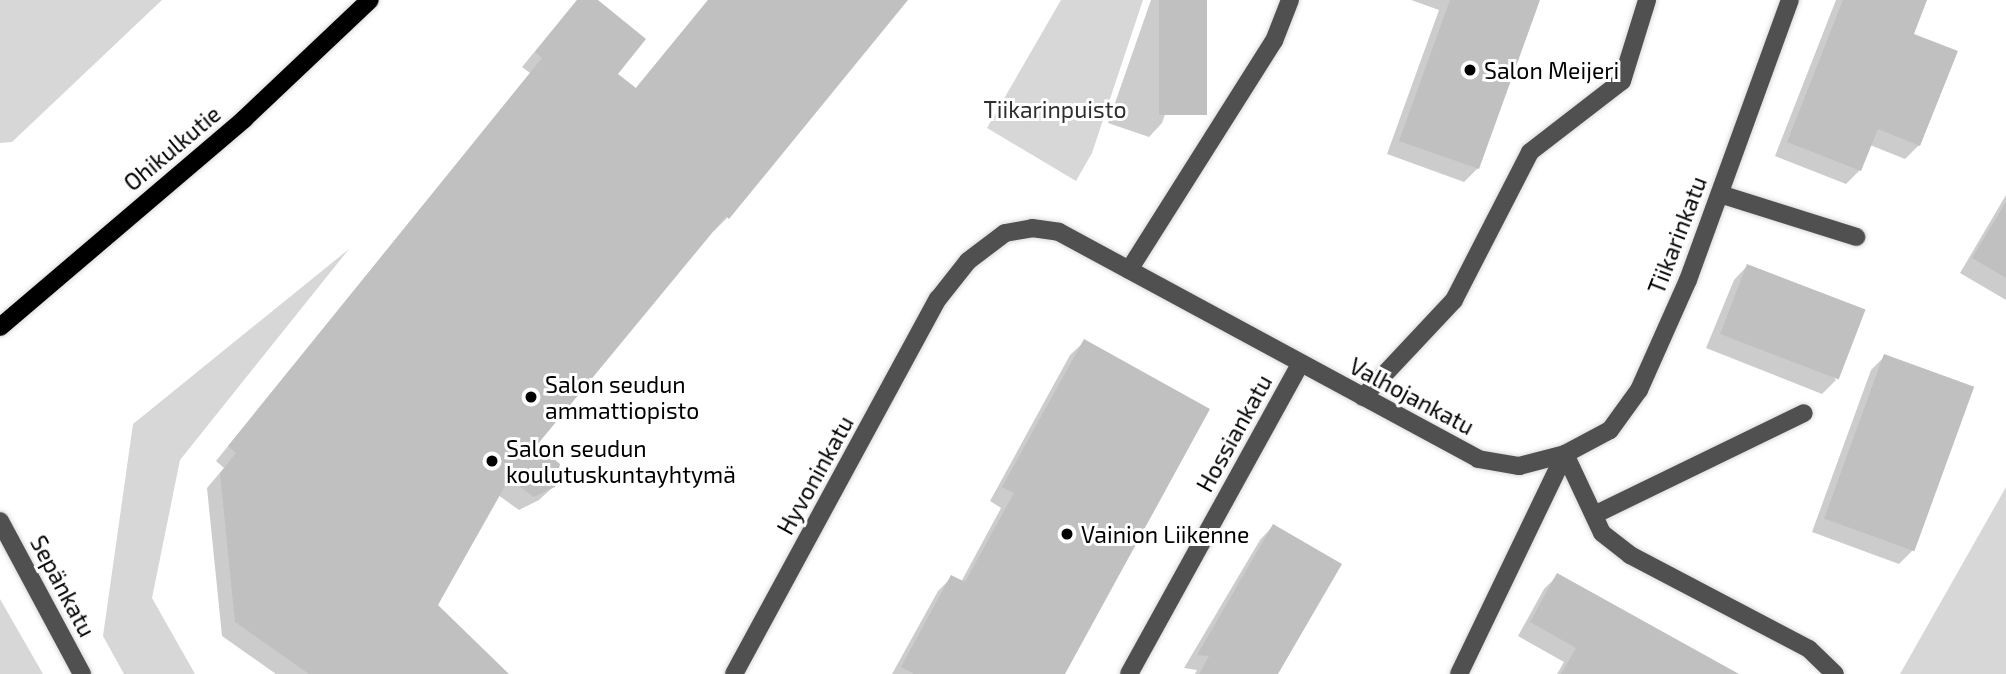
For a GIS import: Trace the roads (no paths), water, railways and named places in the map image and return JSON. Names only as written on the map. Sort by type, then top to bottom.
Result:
[{"type":"main road","name":"Ohikulkutie","points":[[0,327],[244,119],[370,0]]},
{"type":"street","points":[[1129,270],[1274,41],[1290,0]]},
{"type":"street","points":[[1363,397],[1454,300],[1530,152],[1622,80],[1647,0]]},
{"type":"street","name":"Tiikarinkatu","points":[[1565,454],[1610,430],[1640,390],[1688,280],[1790,0]]},
{"type":"street","points":[[1720,194],[1856,237]]},
{"type":"street","name":"Valhojankatu","points":[[938,299],[968,261],[1005,233],[1032,228],[1059,232],[1478,459],[1519,466],[1565,454]]},
{"type":"street","name":"Hyvoninkatu","points":[[734,674],[938,299]]},
{"type":"street","name":"Hossiankatu","points":[[1129,674],[1301,363]]},
{"type":"street","points":[[1594,515],[1804,413]]},
{"type":"street","points":[[1565,454],[1602,533],[1630,555],[1809,649],[1835,674]]},
{"type":"street","points":[[1459,674],[1565,454]]},
{"type":"street","name":"Sepänkatu","points":[[0,521],[82,674]]},
{"type":"place","name":"Salon Meijeri","points":[[1470,70]]},
{"type":"place","name":"Salon seudun ammattiopisto","points":[[531,397]]},
{"type":"place","name":"Salon seudun koulutuskuntayhtymä","points":[[492,461]]},
{"type":"place","name":"Vainion Liikenne","points":[[1067,534]]},
{"type":"park label","name":"Tiikarinpuisto","points":[[1055,109]]}]
